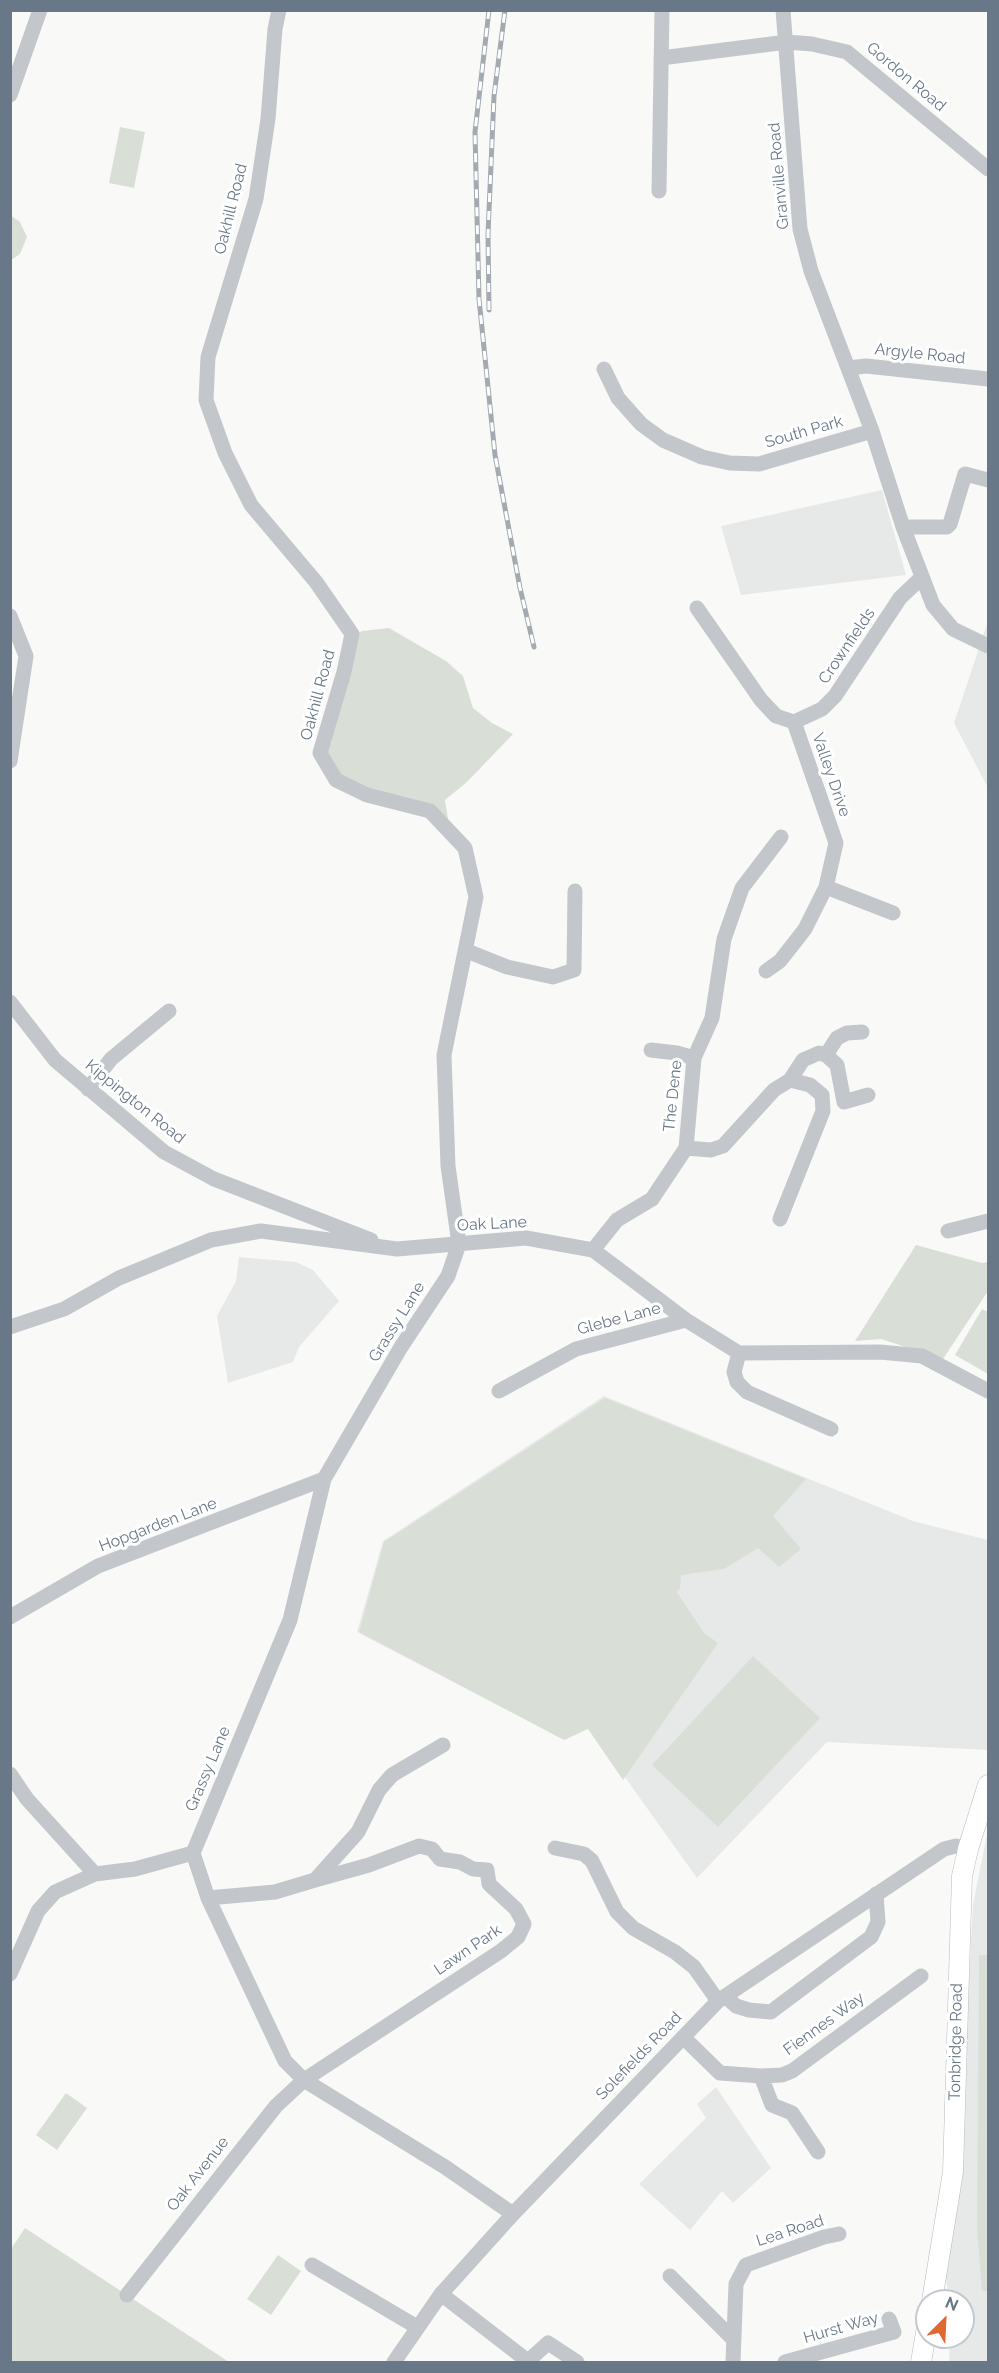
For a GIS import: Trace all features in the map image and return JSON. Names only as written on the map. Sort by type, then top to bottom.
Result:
[{"type":"main road","name":"Tonbridge Road","points":[[934,2289],[953,2172],[958,1944],[962,1876],[988,1785]]},
{"type":"street","points":[[10,95],[40,10]]},
{"type":"street","name":"Oakhill Road","points":[[279,10],[274,29],[268,119],[256,199],[208,357],[206,400],[225,453],[251,505],[316,582],[352,634],[344,672],[320,753],[336,780],[367,795],[430,811],[465,848],[476,897],[444,1054],[448,1166],[459,1244]]},
{"type":"street","points":[[659,191],[662,10]]},
{"type":"street","name":"Granville Road","points":[[783,10],[800,229],[811,271],[848,368]]},
{"type":"street","name":"Gordon Road","points":[[661,58],[787,42],[812,44],[847,52],[988,169]]},
{"type":"street","name":"Argyle Road","points":[[848,368],[866,366],[988,379]]},
{"type":"street","name":"South Park","points":[[848,368],[872,431],[921,578],[933,605],[952,629],[988,646]]},
{"type":"street","name":"South Park","points":[[604,369],[618,398],[641,424],[663,440],[702,457],[730,464],[759,464],[872,431]]},
{"type":"street","points":[[903,527],[947,527],[950,524],[965,474],[988,480]]},
{"type":"street","name":"Crownfields","points":[[794,722],[822,709],[835,696],[900,598],[921,578]]},
{"type":"street","name":"Valley Drive","points":[[697,608],[761,700],[776,716],[794,722],[836,843],[826,887],[805,929],[780,961],[766,971]]},
{"type":"street","points":[[10,616],[26,656],[10,761]]},
{"type":"street","name":"The Dene","points":[[594,1250],[617,1220],[652,1199],[686,1148],[694,1058],[709,1028],[724,939],[738,896],[747,880],[781,837]]},
{"type":"street","points":[[826,887],[893,912]]},
{"type":"street","points":[[466,951],[507,967],[553,977],[574,970],[575,891]]},
{"type":"street","name":"Kippington Road","points":[[10,1002],[55,1060],[164,1152],[214,1179],[397,1249]]},
{"type":"street","points":[[88,1089],[111,1059],[169,1011]]},
{"type":"street","points":[[826,1054],[837,1038],[847,1033],[862,1032]]},
{"type":"street","points":[[659,1046],[694,1058]]},
{"type":"street","points":[[686,1148],[711,1150],[723,1146],[774,1090],[790,1080],[803,1060],[812,1054],[826,1054],[839,1069],[844,1102],[868,1095]]},
{"type":"street","points":[[779,1209],[823,1111],[822,1095],[810,1085],[790,1080]]},
{"type":"street","points":[[948,1231],[988,1221]]},
{"type":"street","name":"Oak Lane","points":[[10,1327],[64,1309],[119,1278],[212,1240],[261,1231],[397,1249],[526,1238],[594,1250],[686,1320],[739,1353]]},
{"type":"street","name":"Grassy Lane","points":[[193,1852],[290,1620],[324,1479],[401,1347],[448,1276],[459,1244]]},
{"type":"street","name":"Glebe Lane","points":[[499,1391],[576,1349],[686,1320]]},
{"type":"street","points":[[831,1429],[747,1392],[737,1382],[734,1372],[739,1353],[880,1352],[922,1356],[988,1390]]},
{"type":"street","name":"Hopgarden Lane","points":[[10,1617],[98,1566],[324,1479]]},
{"type":"street","points":[[208,1898],[275,1892],[315,1880],[350,1843],[379,1790],[392,1775],[443,1745]]},
{"type":"street","points":[[10,1774],[27,1799],[95,1874]]},
{"type":"street","name":"Lawn Park","points":[[304,2080],[501,1951],[518,1937],[524,1924],[516,1909],[489,1884],[487,1870],[473,1869],[460,1862],[440,1858],[432,1849],[419,1846],[315,1880]]},
{"type":"street","name":"Solefields Road","points":[[394,2362],[441,2294],[513,2214],[722,1999],[944,1849],[956,1846],[968,1849]]},
{"type":"street","points":[[555,1848],[577,1852],[592,1861],[617,1912],[633,1929],[675,1952],[694,1967],[722,1999],[749,2010],[771,2012],[871,1937],[878,1922],[876,1894]]},
{"type":"street","points":[[10,1974],[38,1911],[55,1892],[95,1874],[135,1869],[193,1852],[208,1898],[285,2061],[304,2080],[445,2167],[513,2214]]},
{"type":"street","name":"Fiennes Way","points":[[683,2037],[720,2073],[761,2076],[792,2071],[921,1976]]},
{"type":"street","points":[[761,2076],[772,2105],[792,2113],[818,2152]]},
{"type":"street","name":"Oak Avenue","points":[[127,2295],[241,2147],[276,2106],[304,2080]]},
{"type":"street","name":"Lea Road","points":[[733,2362],[736,2284],[746,2265],[824,2237],[839,2235]]},
{"type":"street","points":[[312,2265],[417,2327]]},
{"type":"street","points":[[670,2276],[734,2340]]},
{"type":"street","points":[[441,2294],[528,2362],[548,2343],[577,2362]]},
{"type":"street","name":"Hurst Way","points":[[785,2362],[893,2329]]},
{"type":"shaded area","points":[[120,127],[145,132],[134,188],[109,183]]},
{"type":"shaded area","points":[[10,215],[20,222],[27,237],[20,254],[11,260]]},
{"type":"shaded area","points":[[882,490],[906,575],[741,595],[721,526]]},
{"type":"shaded area","points":[[988,621],[988,788],[954,723]]},
{"type":"shaded area","points":[[389,628],[446,661],[463,676],[473,708],[492,723],[513,734],[467,782],[445,800],[449,825],[431,811],[338,782],[322,753],[352,636],[362,631]]},
{"type":"shaded area","points":[[916,1245],[982,1263],[988,1262],[988,1291],[943,1359],[881,1339],[855,1341]]},
{"type":"shaded area","points":[[239,1257],[296,1262],[313,1270],[339,1301],[299,1347],[293,1362],[228,1383],[217,1316],[236,1281]]},
{"type":"shaded area","points":[[982,1309],[988,1312],[988,1374],[955,1355]]},
{"type":"shaded area","points":[[604,1396],[913,1521],[988,1540],[988,1750],[827,1742],[697,1878],[589,1727],[565,1740],[357,1632],[383,1541]]},
{"type":"shaded area","points":[[605,1398],[806,1479],[773,1516],[801,1549],[779,1567],[758,1548],[724,1569],[681,1575],[680,1589],[676,1591],[704,1633],[718,1643],[623,1780],[588,1729],[564,1740],[359,1632],[384,1542]]},
{"type":"shaded area","points":[[753,1656],[820,1718],[718,1827],[652,1765]]},
{"type":"shaded area","points":[[988,1830],[988,2362],[949,2362],[950,2349],[975,2349],[975,2289],[948,2289],[944,2270],[959,2172],[973,1904]]},
{"type":"shaded area","points":[[979,1955],[988,1955],[988,2291],[982,2291],[977,2228]]},
{"type":"shaded area","points":[[716,2087],[771,2168],[733,2203],[722,2191],[690,2230],[639,2184],[706,2118],[697,2104]]},
{"type":"shaded area","points":[[66,2093],[87,2108],[57,2150],[36,2135]]},
{"type":"shaded area","points":[[25,2228],[229,2362],[11,2362],[11,2249]]},
{"type":"shaded area","points":[[278,2255],[301,2271],[271,2315],[247,2299]]},
{"type":"railway","points":[[489,10],[475,132],[479,299],[495,455],[520,588],[534,647]]},
{"type":"railway","points":[[489,310],[488,234],[494,96],[505,10]]}]
